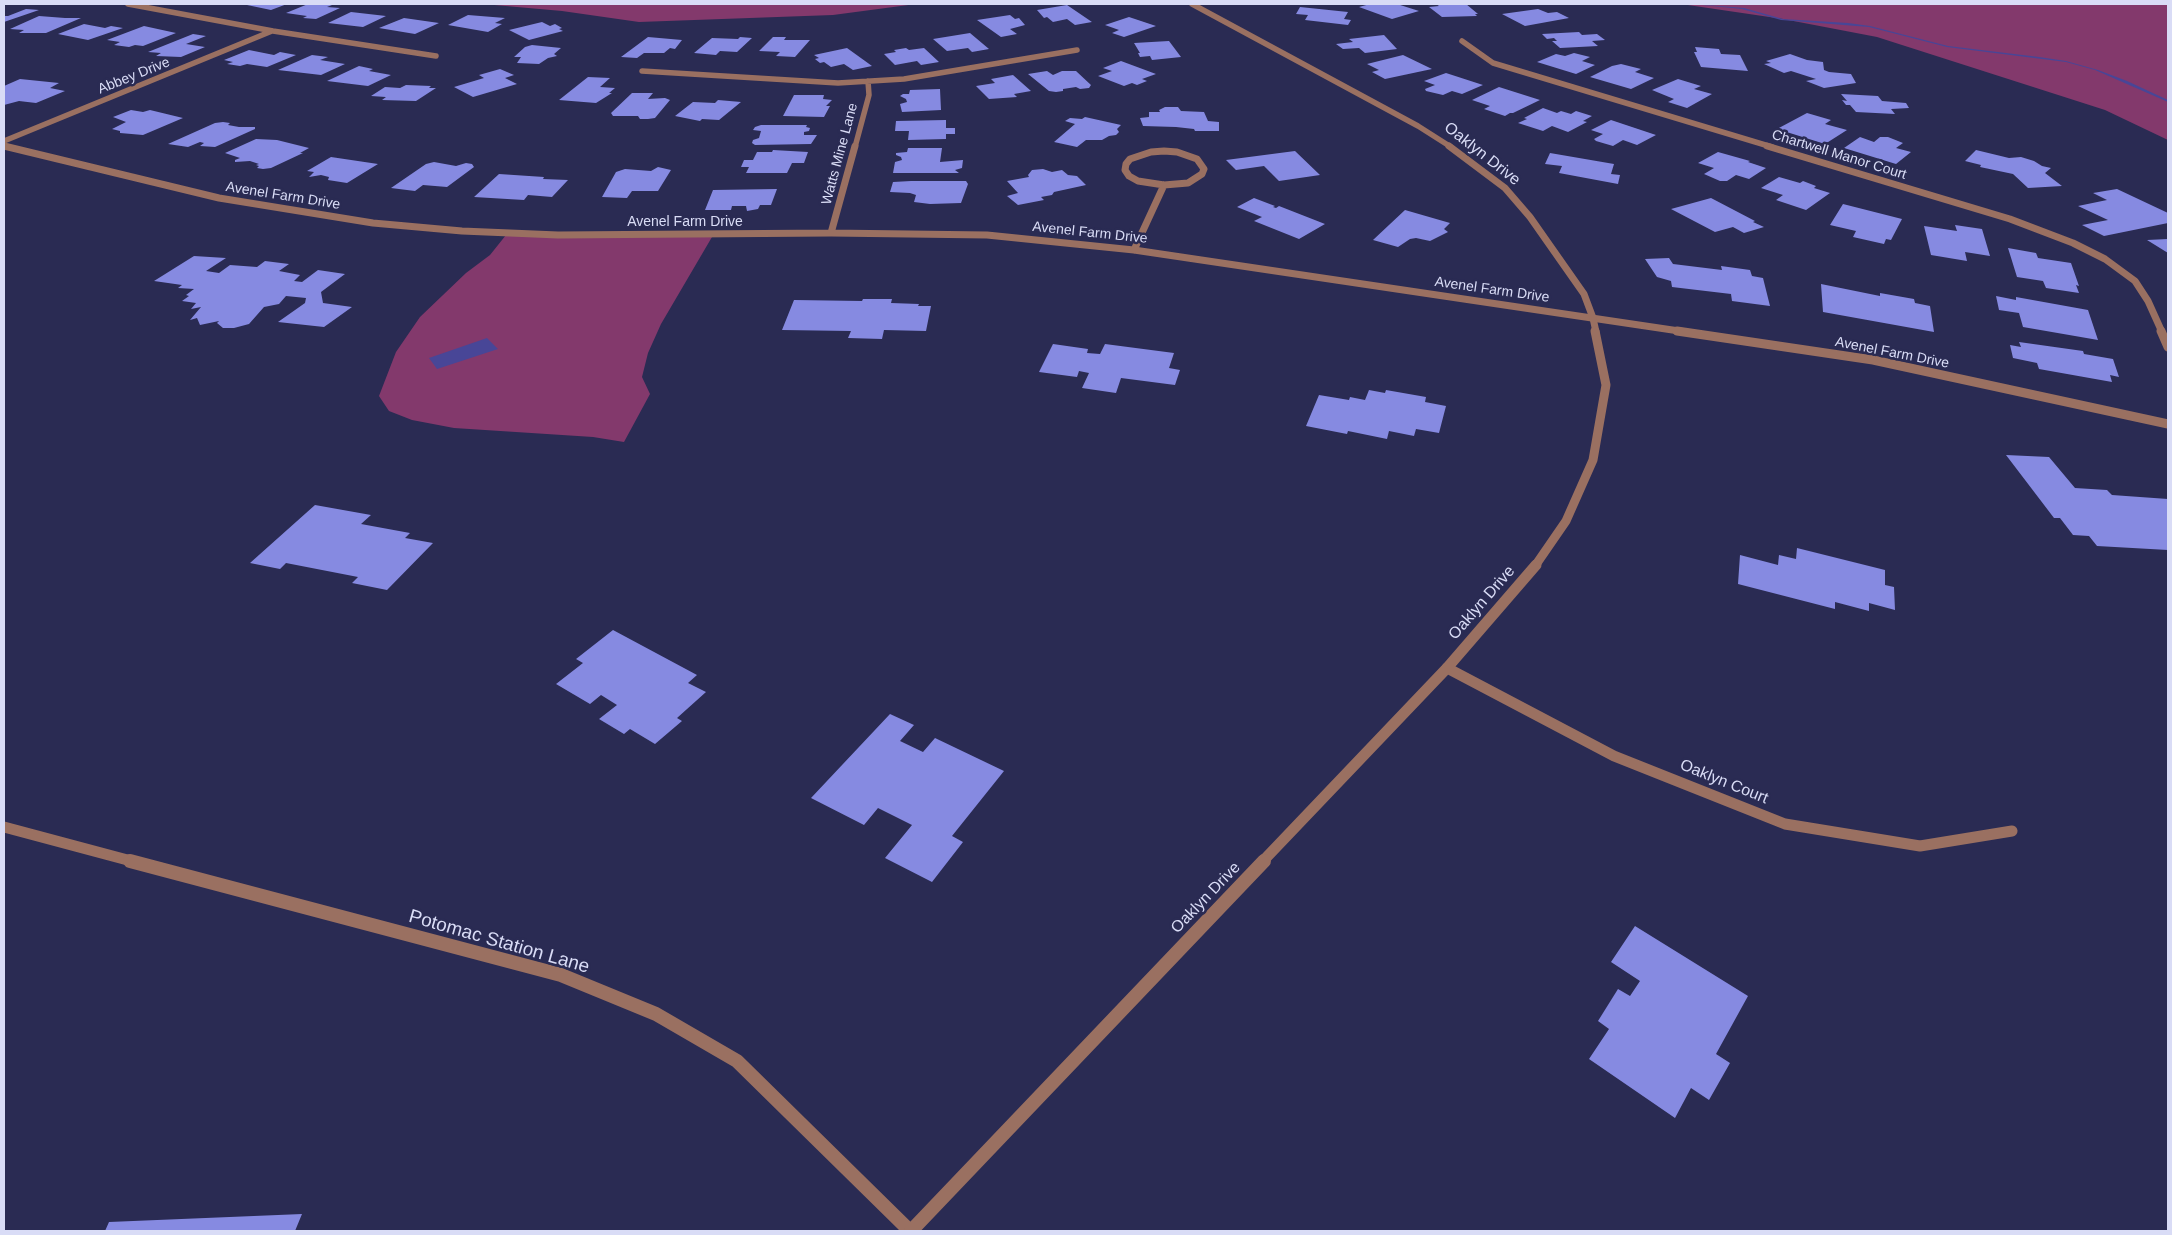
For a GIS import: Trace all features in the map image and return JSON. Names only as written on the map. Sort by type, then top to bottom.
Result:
[{"type":"street","points":[[128,4],[273,31],[436,56]]},
{"type":"street","name":"Oaklyn Drive","points":[[911,1231],[1447,668],[1529,575],[1566,521],[1593,460],[1606,385],[1593,318],[1584,294],[1530,217],[1505,188],[1457,151],[1418,126],[1192,4]]},
{"type":"street","name":"Abbey Drive","points":[[4,141],[273,31]]},
{"type":"street","name":"Chartwell Manor Court","points":[[1462,41],[1493,63],[2010,220],[2073,243],[2106,259],[2134,281],[2148,301],[2168,347]]},
{"type":"street","points":[[642,71],[756,79],[838,82],[868,81],[904,79],[958,72],[1077,50]]},
{"type":"street","name":"Watts Mine Lane","points":[[831,233],[869,95],[868,81]]},
{"type":"street","name":"Avenel Farm Drive","points":[[4,146],[220,198],[373,223],[558,235],[831,233],[987,235],[1134,250],[1873,360],[2168,424]]},
{"type":"street","points":[[1164,151],[1188,155],[1202,164],[1204,169],[1202,174],[1196,179],[1176,185],[1164,185],[1138,180],[1130,176],[1125,170],[1126,164],[1130,159],[1139,155],[1164,151]]},
{"type":"street","points":[[1134,250],[1164,185]]},
{"type":"street","name":"Oaklyn Court","points":[[1447,668],[1614,756],[1785,824],[1920,846],[2012,831]]},
{"type":"street","name":"Potomac Station Lane","points":[[4,827],[561,975],[656,1014],[737,1061],[911,1231]]},
{"type":"shaded area","points":[[483,4],[916,4],[833,15],[639,22],[562,11]]},
{"type":"shaded area","points":[[1681,4],[2168,4],[2168,140],[2105,110],[1877,37],[1783,19]]},
{"type":"shaded area","points":[[1693,4],[1744,8],[1783,19],[1870,26],[1948,46],[2066,61],[2098,70],[2127,81],[2168,100],[2168,102],[2095,70],[2066,62],[1947,47],[1869,27],[1781,20],[1742,9]]},
{"type":"shaded area","points":[[506,235],[712,237],[661,324],[648,353],[642,377],[650,394],[624,442],[593,437],[454,428],[412,420],[389,411],[379,396],[396,352],[420,317],[466,273],[490,255]]},
{"type":"shaded area","points":[[487,338],[498,349],[437,369],[429,358]]},
{"type":"building","points":[[287,4],[271,10],[247,5]]},
{"type":"building","points":[[308,4],[332,5],[327,7],[340,8],[316,19],[303,18],[307,16],[286,13]]},
{"type":"building","points":[[1370,4],[1397,4],[1419,11],[1392,19],[1359,7]]},
{"type":"building","points":[[1436,4],[1466,4],[1478,14],[1475,14],[1477,16],[1442,17],[1429,7],[1439,6]]},
{"type":"building","points":[[1067,5],[1092,22],[1075,25],[1067,19],[1053,22],[1047,17],[1044,18],[1037,10]]},
{"type":"building","points":[[1300,7],[1348,12],[1344,19],[1351,20],[1348,25],[1305,20],[1308,15],[1296,14]]},
{"type":"building","points":[[26,9],[39,10],[4,22],[4,16]]},
{"type":"building","points":[[1538,9],[1548,13],[1557,12],[1569,18],[1525,26],[1502,14]]},
{"type":"building","points":[[351,12],[386,16],[363,27],[328,23]]},
{"type":"building","points":[[468,15],[505,18],[495,23],[502,24],[488,32],[448,25]]},
{"type":"building","points":[[1010,15],[1015,19],[1019,18],[1025,25],[1010,29],[1017,34],[1001,37],[977,20]]},
{"type":"building","points":[[39,16],[81,18],[46,33],[19,33],[24,30],[10,29]]},
{"type":"building","points":[[1129,17],[1156,26],[1124,37],[1112,33],[1119,30],[1105,25]]},
{"type":"building","points":[[404,18],[439,23],[415,34],[379,28]]},
{"type":"building","points":[[542,22],[550,26],[555,24],[562,28],[559,29],[563,31],[529,40],[509,30]]},
{"type":"building","points":[[84,24],[105,28],[111,26],[123,28],[88,40],[58,34]]},
{"type":"building","points":[[144,26],[176,33],[143,46],[114,45],[120,42],[107,40]]},
{"type":"building","points":[[1579,32],[1582,35],[1597,34],[1605,40],[1592,41],[1598,46],[1560,48],[1552,41],[1557,41],[1554,38],[1547,39],[1542,34]]},
{"type":"building","points":[[970,33],[989,49],[972,52],[968,48],[947,51],[933,39]]},
{"type":"building","points":[[193,34],[206,36],[186,44],[205,47],[181,57],[156,56],[161,53],[148,52]]},
{"type":"building","points":[[1384,35],[1397,49],[1365,53],[1359,48],[1343,49],[1336,44],[1353,42],[1349,39]]},
{"type":"building","points":[[648,37],[682,40],[675,49],[670,48],[664,53],[644,53],[637,58],[621,57]]},
{"type":"building","points":[[740,37],[752,38],[737,52],[720,51],[716,55],[694,53],[712,38],[738,39]]},
{"type":"building","points":[[773,37],[786,37],[784,40],[810,40],[795,57],[776,56],[780,52],[759,51]]},
{"type":"building","points":[[1169,41],[1181,57],[1152,60],[1150,56],[1140,57],[1138,53],[1140,53],[1134,43]]},
{"type":"building","points":[[532,45],[561,48],[554,54],[557,56],[548,58],[539,64],[517,63],[521,57],[514,57],[525,47]]},
{"type":"building","points":[[1695,47],[1719,49],[1721,54],[1740,55],[1748,71],[1701,67],[1694,52],[1697,52]]},
{"type":"building","points":[[847,48],[872,66],[853,70],[844,64],[831,67],[815,59],[819,58],[814,55]]},
{"type":"building","points":[[906,48],[909,50],[924,48],[939,62],[921,65],[917,61],[895,65],[884,54]]},
{"type":"building","points":[[249,50],[274,55],[280,52],[296,55],[267,67],[227,64],[233,62],[224,60]]},
{"type":"building","points":[[1574,53],[1590,57],[1582,61],[1595,65],[1576,74],[1537,62],[1556,54],[1565,56]]},
{"type":"building","points":[[1790,54],[1807,60],[1823,62],[1824,70],[1829,72],[1851,74],[1856,83],[1824,88],[1806,81],[1816,79],[1791,71],[1784,73],[1764,64],[1771,63],[1766,61]]},
{"type":"building","points":[[312,55],[328,57],[320,60],[345,64],[321,75],[278,70]]},
{"type":"building","points":[[1403,55],[1432,69],[1385,79],[1372,72],[1379,70],[1367,64]]},
{"type":"building","points":[[1121,61],[1156,74],[1142,79],[1147,81],[1137,85],[1132,83],[1124,86],[1098,76],[1112,71],[1103,68]]},
{"type":"building","points":[[1621,64],[1641,69],[1635,72],[1654,78],[1631,89],[1590,77],[1612,66]]},
{"type":"building","points":[[359,66],[373,69],[369,71],[391,75],[368,86],[327,81]]},
{"type":"building","points":[[500,69],[514,75],[505,78],[517,84],[473,97],[454,87],[484,78],[479,75]]},
{"type":"building","points":[[1047,71],[1053,75],[1062,71],[1076,71],[1091,85],[1089,88],[1080,89],[1076,87],[1063,89],[1063,91],[1049,91],[1028,74]]},
{"type":"building","points":[[1446,73],[1483,85],[1462,94],[1452,91],[1443,95],[1426,91],[1425,89],[1435,85],[1424,81]]},
{"type":"building","points":[[1013,75],[1031,91],[1014,94],[1017,97],[989,99],[976,86],[995,83],[991,79]]},
{"type":"building","points":[[588,77],[610,78],[600,87],[615,88],[609,93],[612,93],[596,103],[559,100]]},
{"type":"building","points":[[20,79],[59,83],[50,88],[65,91],[36,103],[19,101],[4,105],[4,86]]},
{"type":"building","points":[[1678,79],[1701,86],[1694,89],[1712,94],[1687,108],[1668,102],[1674,99],[1652,90]]},
{"type":"building","points":[[406,85],[436,88],[416,101],[382,100],[386,97],[371,96],[385,87],[400,88]]},
{"type":"building","points":[[1499,87],[1540,100],[1505,116],[1484,109],[1490,106],[1472,100]]},
{"type":"building","points":[[940,89],[941,110],[902,112],[900,104],[907,102],[906,99],[900,96],[903,94],[909,94],[910,90]]},
{"type":"building","points":[[632,93],[653,93],[648,99],[665,98],[670,100],[655,118],[640,119],[638,116],[613,116],[611,113]]},
{"type":"building","points":[[1841,94],[1878,96],[1882,101],[1906,103],[1909,108],[1891,109],[1895,114],[1856,112],[1850,105],[1846,105],[1842,100],[1847,101]]},
{"type":"building","points":[[794,95],[824,95],[823,99],[832,100],[826,106],[830,106],[824,117],[783,116]]},
{"type":"building","points":[[718,100],[741,102],[719,120],[702,119],[700,121],[675,116],[693,102],[715,103]]},
{"type":"building","points":[[1165,107],[1178,107],[1181,111],[1204,112],[1208,121],[1219,122],[1219,131],[1195,131],[1194,129],[1176,127],[1143,126],[1140,118],[1149,117],[1149,112],[1160,112],[1159,110]]},
{"type":"building","points":[[1543,108],[1557,113],[1561,111],[1571,114],[1576,111],[1592,116],[1583,121],[1587,122],[1568,132],[1552,126],[1543,131],[1518,123]]},
{"type":"building","points":[[131,110],[143,112],[150,110],[183,118],[143,135],[120,133],[120,131],[112,129],[126,122],[113,117]]},
{"type":"building","points":[[1807,113],[1831,120],[1825,124],[1847,130],[1825,144],[1777,129]]},
{"type":"building","points":[[1085,117],[1121,125],[1117,129],[1119,132],[1102,140],[1086,140],[1077,147],[1054,142],[1075,124],[1065,121],[1070,118],[1082,119]]},
{"type":"building","points":[[946,120],[946,128],[955,128],[955,134],[946,134],[946,139],[908,140],[909,131],[895,131],[896,121]]},
{"type":"building","points":[[1611,120],[1656,135],[1637,145],[1623,140],[1613,146],[1596,141],[1594,139],[1603,134],[1591,130]]},
{"type":"building","points":[[223,122],[239,127],[255,127],[255,129],[215,147],[200,146],[204,143],[200,142],[188,147],[168,144],[215,123]]},
{"type":"building","points":[[761,125],[807,125],[806,127],[810,128],[809,131],[804,132],[804,135],[817,135],[811,144],[755,145],[752,143],[753,140],[759,138],[761,131],[753,130]]},
{"type":"building","points":[[1860,137],[1874,142],[1880,137],[1888,137],[1903,143],[1896,148],[1911,152],[1896,164],[1844,148]]},
{"type":"building","points":[[256,139],[277,140],[309,148],[300,153],[303,153],[271,168],[263,169],[257,168],[259,166],[256,165],[259,164],[250,161],[235,162],[235,160],[240,158],[225,153]]},
{"type":"building","points":[[908,148],[942,148],[940,162],[963,160],[962,168],[955,170],[959,173],[893,173],[895,162],[902,160],[896,153],[907,152]]},
{"type":"building","points":[[773,150],[808,152],[804,163],[792,163],[787,173],[746,173],[749,167],[741,167],[744,160],[753,160],[757,152],[772,152]]},
{"type":"building","points":[[1976,150],[2009,158],[2021,157],[2051,168],[2045,173],[2062,186],[2028,188],[2013,174],[1980,167],[1981,165],[1965,161]]},
{"type":"building","points":[[1295,151],[1320,175],[1279,181],[1264,166],[1236,170],[1226,160]]},
{"type":"building","points":[[1718,152],[1750,161],[1748,162],[1766,168],[1749,179],[1736,175],[1727,181],[1720,181],[1704,174],[1714,168],[1698,163]]},
{"type":"building","points":[[1550,153],[1614,164],[1611,174],[1620,175],[1618,184],[1559,173],[1562,166],[1545,164]]},
{"type":"building","points":[[331,157],[378,164],[347,183],[328,180],[329,177],[321,175],[309,177],[314,172],[307,171]]},
{"type":"building","points":[[434,162],[456,166],[466,163],[472,164],[474,167],[447,187],[423,185],[415,191],[391,188],[426,164]]},
{"type":"building","points":[[658,167],[671,170],[658,191],[632,191],[627,198],[602,197],[616,172],[625,169],[651,171]]},
{"type":"building","points":[[1043,169],[1052,172],[1062,170],[1068,175],[1077,176],[1086,185],[1041,197],[1044,200],[1018,205],[1007,196],[1018,193],[1007,181],[1029,177],[1028,175],[1032,170]]},
{"type":"building","points":[[499,174],[568,180],[552,197],[528,195],[524,200],[474,197]]},
{"type":"building","points":[[1779,177],[1800,183],[1803,181],[1816,186],[1814,188],[1830,193],[1806,210],[1776,200],[1783,195],[1761,188]]},
{"type":"building","points":[[966,181],[968,184],[961,203],[930,204],[914,202],[916,195],[890,192],[893,182]]},
{"type":"building","points":[[777,189],[771,205],[760,205],[758,209],[747,211],[746,206],[732,206],[731,210],[705,210],[713,190]]},
{"type":"building","points":[[2117,189],[2168,213],[2168,223],[2104,236],[2082,225],[2108,220],[2078,206],[2107,200],[2093,193]]},
{"type":"building","points":[[1254,198],[1275,206],[1273,207],[1279,206],[1325,224],[1299,239],[1254,221],[1262,217],[1237,207]]},
{"type":"building","points":[[1711,198],[1764,227],[1744,233],[1733,227],[1715,232],[1671,209]]},
{"type":"building","points":[[1843,204],[1902,219],[1891,240],[1886,239],[1884,244],[1853,237],[1856,231],[1830,225]]},
{"type":"building","points":[[1405,210],[1450,223],[1444,229],[1448,232],[1430,241],[1416,238],[1410,239],[1398,247],[1373,240]]},
{"type":"building","points":[[1955,225],[1982,229],[1990,256],[1965,252],[1967,261],[1931,255],[1924,226],[1957,231]]},
{"type":"building","points":[[2168,239],[2168,253],[2147,240]]},
{"type":"building","points":[[2008,248],[2036,253],[2038,258],[2071,263],[2079,286],[2076,285],[2079,293],[2046,288],[2043,281],[2017,277]]},
{"type":"building","points":[[194,256],[226,258],[206,271],[219,273],[230,265],[257,267],[265,261],[289,264],[279,271],[300,275],[294,281],[302,282],[318,270],[345,274],[321,292],[323,303],[352,307],[324,327],[278,322],[305,303],[306,298],[286,296],[279,304],[264,307],[249,324],[234,328],[223,328],[217,323],[219,321],[200,325],[197,318],[190,320],[201,307],[191,309],[196,303],[182,301],[194,289],[178,288],[182,285],[154,281]]},
{"type":"building","points":[[1669,258],[1673,264],[1722,270],[1721,266],[1750,270],[1752,276],[1763,278],[1770,306],[1732,301],[1731,294],[1672,287],[1671,281],[1657,277],[1645,259]]},
{"type":"building","points":[[1821,284],[1880,296],[1880,293],[1914,299],[1915,303],[1930,306],[1934,332],[1823,312]]},
{"type":"building","points":[[1996,296],[2016,300],[2016,297],[2088,310],[2098,340],[2023,327],[2019,313],[1999,310]]},
{"type":"building","points":[[863,299],[892,299],[891,303],[931,306],[926,331],[884,330],[882,339],[848,338],[851,331],[782,330],[794,300],[862,301]]},
{"type":"building","points":[[2019,342],[2083,351],[2084,354],[2113,359],[2119,377],[2110,375],[2112,382],[2039,369],[2037,363],[2013,358],[2010,345],[2021,347]]},
{"type":"building","points":[[1053,344],[1088,349],[1087,353],[1100,354],[1105,344],[1174,353],[1169,368],[1180,370],[1175,385],[1121,378],[1116,393],[1082,388],[1089,373],[1079,371],[1077,377],[1039,372]]},
{"type":"building","points":[[1369,390],[1385,393],[1386,390],[1426,397],[1425,402],[1446,406],[1439,433],[1416,429],[1414,436],[1389,431],[1387,439],[1348,431],[1347,434],[1306,426],[1319,395],[1349,400],[1350,397],[1365,400]]},
{"type":"building","points":[[2006,455],[2049,457],[2075,488],[2107,490],[2112,495],[2168,499],[2168,550],[2097,546],[2089,536],[2073,535],[2060,518],[2054,518]]},
{"type":"building","points":[[315,505],[371,515],[361,524],[410,533],[405,538],[433,543],[387,590],[352,583],[358,577],[286,563],[280,569],[250,563]]},
{"type":"building","points":[[1797,548],[1885,570],[1885,585],[1894,587],[1895,610],[1869,603],[1869,611],[1835,602],[1835,609],[1738,584],[1740,555],[1778,565],[1779,555],[1796,559]]},
{"type":"building","points":[[613,630],[697,675],[688,683],[706,692],[677,718],[682,721],[655,744],[630,729],[624,734],[599,719],[617,705],[601,695],[590,704],[556,684],[583,663],[576,659]]},
{"type":"building","points":[[890,714],[914,725],[900,741],[923,752],[935,738],[1004,771],[952,836],[963,842],[932,882],[885,858],[912,825],[878,808],[864,825],[811,798]]},
{"type":"building","points":[[1635,926],[1748,996],[1716,1054],[1730,1063],[1709,1100],[1691,1088],[1675,1118],[1589,1059],[1609,1029],[1598,1021],[1618,989],[1630,996],[1640,981],[1611,962]]},
{"type":"building","points":[[302,1214],[295,1231],[105,1231],[109,1222]]}]
